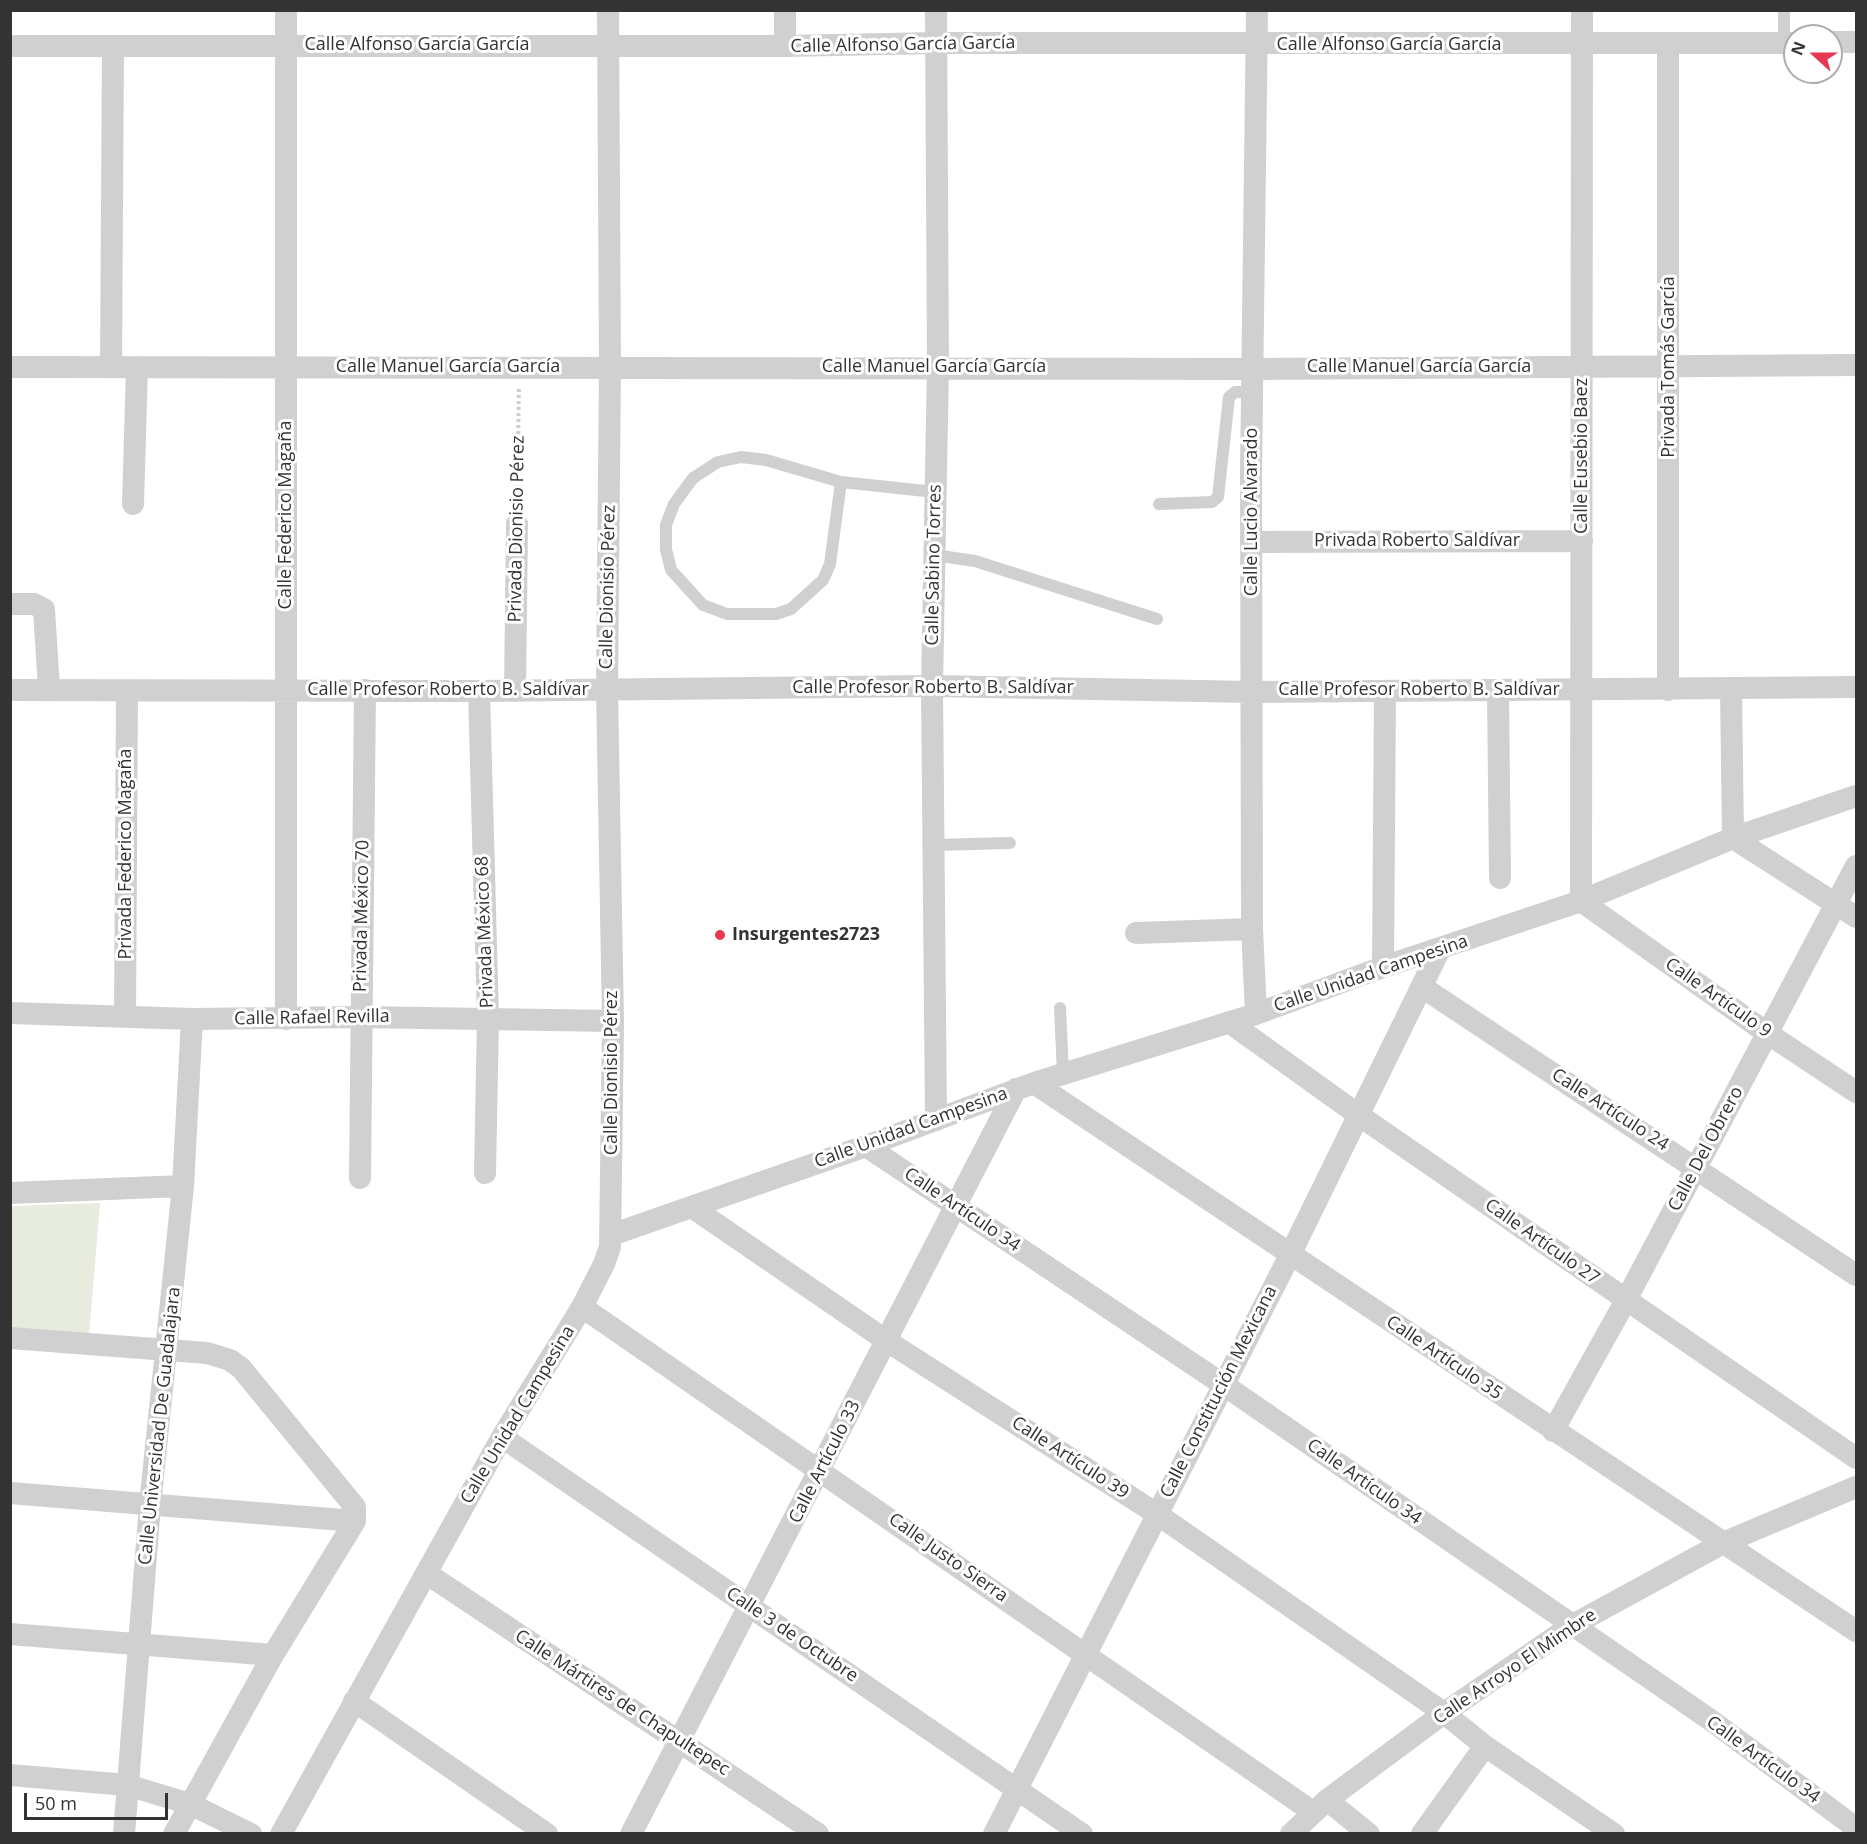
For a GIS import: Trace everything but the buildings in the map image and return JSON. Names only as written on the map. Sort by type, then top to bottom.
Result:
[{"type":"street","name":"Calle Federico Magaña","points":[[286,10],[284,44],[286,1019]]},
{"type":"street","name":"Calle Dionisio Pérez","points":[[608,10],[610,366],[607,690],[614,1021],[611,1235]]},
{"type":"street","points":[[785,10],[785,46]]},
{"type":"street","name":"Calle Sabino Torres","points":[[936,10],[938,366],[932,686],[936,1120]]},
{"type":"street","name":"Calle Lucio Alvarado","points":[[1256,1014],[1252,928],[1251,542],[1257,10]]},
{"type":"street","name":"Calle Eusebio Baez","points":[[1581,901],[1582,10]]},
{"type":"street","name":"Calle Alfonso García García","points":[[10,46],[1783,43]]},
{"type":"street","name":"Privada Tomás García","points":[[1668,44],[1670,366],[1668,690]]},
{"type":"street","points":[[111,367],[113,46]]},
{"type":"street","name":"Calle Manuel García García","points":[[10,367],[938,366],[1252,369],[1857,365]]},
{"type":"street","points":[[133,504],[137,367]]},
{"type":"street","name":"Privada Dionisio Pérez","points":[[515,691],[517,524]]},
{"type":"street","name":"Privada Roberto Saldívar","points":[[1251,542],[1582,541]]},
{"type":"street","points":[[10,604],[34,604],[44,609],[49,689]]},
{"type":"street","name":"Calle Profesor Roberto B. Saldívar","points":[[10,690],[515,691],[932,686],[1252,692],[1857,687]]},
{"type":"street","points":[[1731,688],[1733,838],[1857,917]]},
{"type":"street","name":"Privada México 70","points":[[360,1178],[365,690]]},
{"type":"street","name":"Privada México 68","points":[[479,691],[488,1018],[485,1173]]},
{"type":"street","points":[[1383,967],[1385,691]]},
{"type":"street","points":[[1498,691],[1500,878]]},
{"type":"street","name":"Privada Federico Magaña","points":[[125,1016],[127,692]]},
{"type":"street","name":"Calle Unidad Campesina","points":[[281,1833],[502,1437],[582,1307],[607,1256],[611,1235],[866,1146],[1025,1086],[1256,1014],[1383,967],[1581,901],[1733,838],[1857,796]]},
{"type":"street","name":"Calle Del Obrero","points":[[1553,1431],[1626,1300],[1835,903],[1857,866]]},
{"type":"street","name":"Calle Artículo 9","points":[[1581,901],[1767,1033],[1857,1092]]},
{"type":"street","points":[[1136,933],[1252,928]]},
{"type":"street","name":"Calle Constitución Mexicana","points":[[994,1833],[1290,1255],[1440,949]]},
{"type":"street","name":"Calle Artículo 24","points":[[1422,987],[1857,1275]]},
{"type":"street","name":"Calle Rafael Revilla","points":[[10,1013],[192,1019],[360,1017],[614,1021]]},
{"type":"street","name":"Calle Universidad De Guadalajara","points":[[124,1833],[150,1505],[183,1186],[192,1019]]},
{"type":"street","name":"Calle Artículo 27","points":[[1230,1022],[1360,1116],[1857,1458]]},
{"type":"street","name":"Calle Artículo 33","points":[[631,1833],[957,1207],[1025,1086]]},
{"type":"street","name":"Calle Artículo 35","points":[[1025,1086],[1290,1255],[1857,1631]]},
{"type":"street","name":"Calle Artículo 34","points":[[866,1146],[1224,1385],[1712,1721],[1857,1828]]},
{"type":"street","points":[[10,1193],[183,1186]]},
{"type":"street","name":"Calle Artículo 39","points":[[693,1208],[887,1341],[1156,1514],[1444,1713],[1485,1746],[1614,1833]]},
{"type":"street","name":"Calle Justo Sierra","points":[[582,1307],[1085,1654],[1320,1806],[1369,1833]]},
{"type":"street","points":[[10,1338],[220,1356],[241,1368],[350,1498],[356,1513],[355,1521],[273,1655],[174,1833]]},
{"type":"street","name":"Calle 3 de Octubre","points":[[502,1437],[1082,1833]]},
{"type":"street","name":"Calle Arroyo El Mimbre","points":[[1291,1833],[1320,1806],[1444,1713],[1571,1626],[1723,1543],[1857,1487]]},
{"type":"street","points":[[10,1493],[355,1521]]},
{"type":"street","name":"Calle Mártires de Chapultepec","points":[[426,1574],[818,1833]]},
{"type":"street","points":[[10,1634],[273,1655]]},
{"type":"street","points":[[354,1701],[547,1833]]},
{"type":"street","points":[[1422,1833],[1485,1746]]},
{"type":"street","points":[[10,1774],[127,1785],[190,1804],[251,1833]]},
{"type":"lane","points":[[1159,504],[1212,502],[1218,498],[1229,397],[1235,392],[1252,392]]},
{"type":"lane","points":[[841,482],[830,564],[823,579],[791,609],[776,614],[727,614],[703,605],[671,570],[666,549],[666,525],[674,504],[693,478],[718,462],[741,457],[765,460],[841,482],[935,492]]},
{"type":"lane","points":[[934,555],[975,561],[1157,620]]},
{"type":"lane","points":[[933,845],[1010,843]]},
{"type":"lane","points":[[1060,1008],[1063,1074]]},
{"type":"path","name":"Privada Dionisio Pérez","points":[[517,524],[519,367]]},
{"type":"shaded area","points":[[100,1203],[89,1335],[11,1328],[10,1206]]},
{"type":"place","name":"Insurgentes2723","points":[[720,935]]}]
